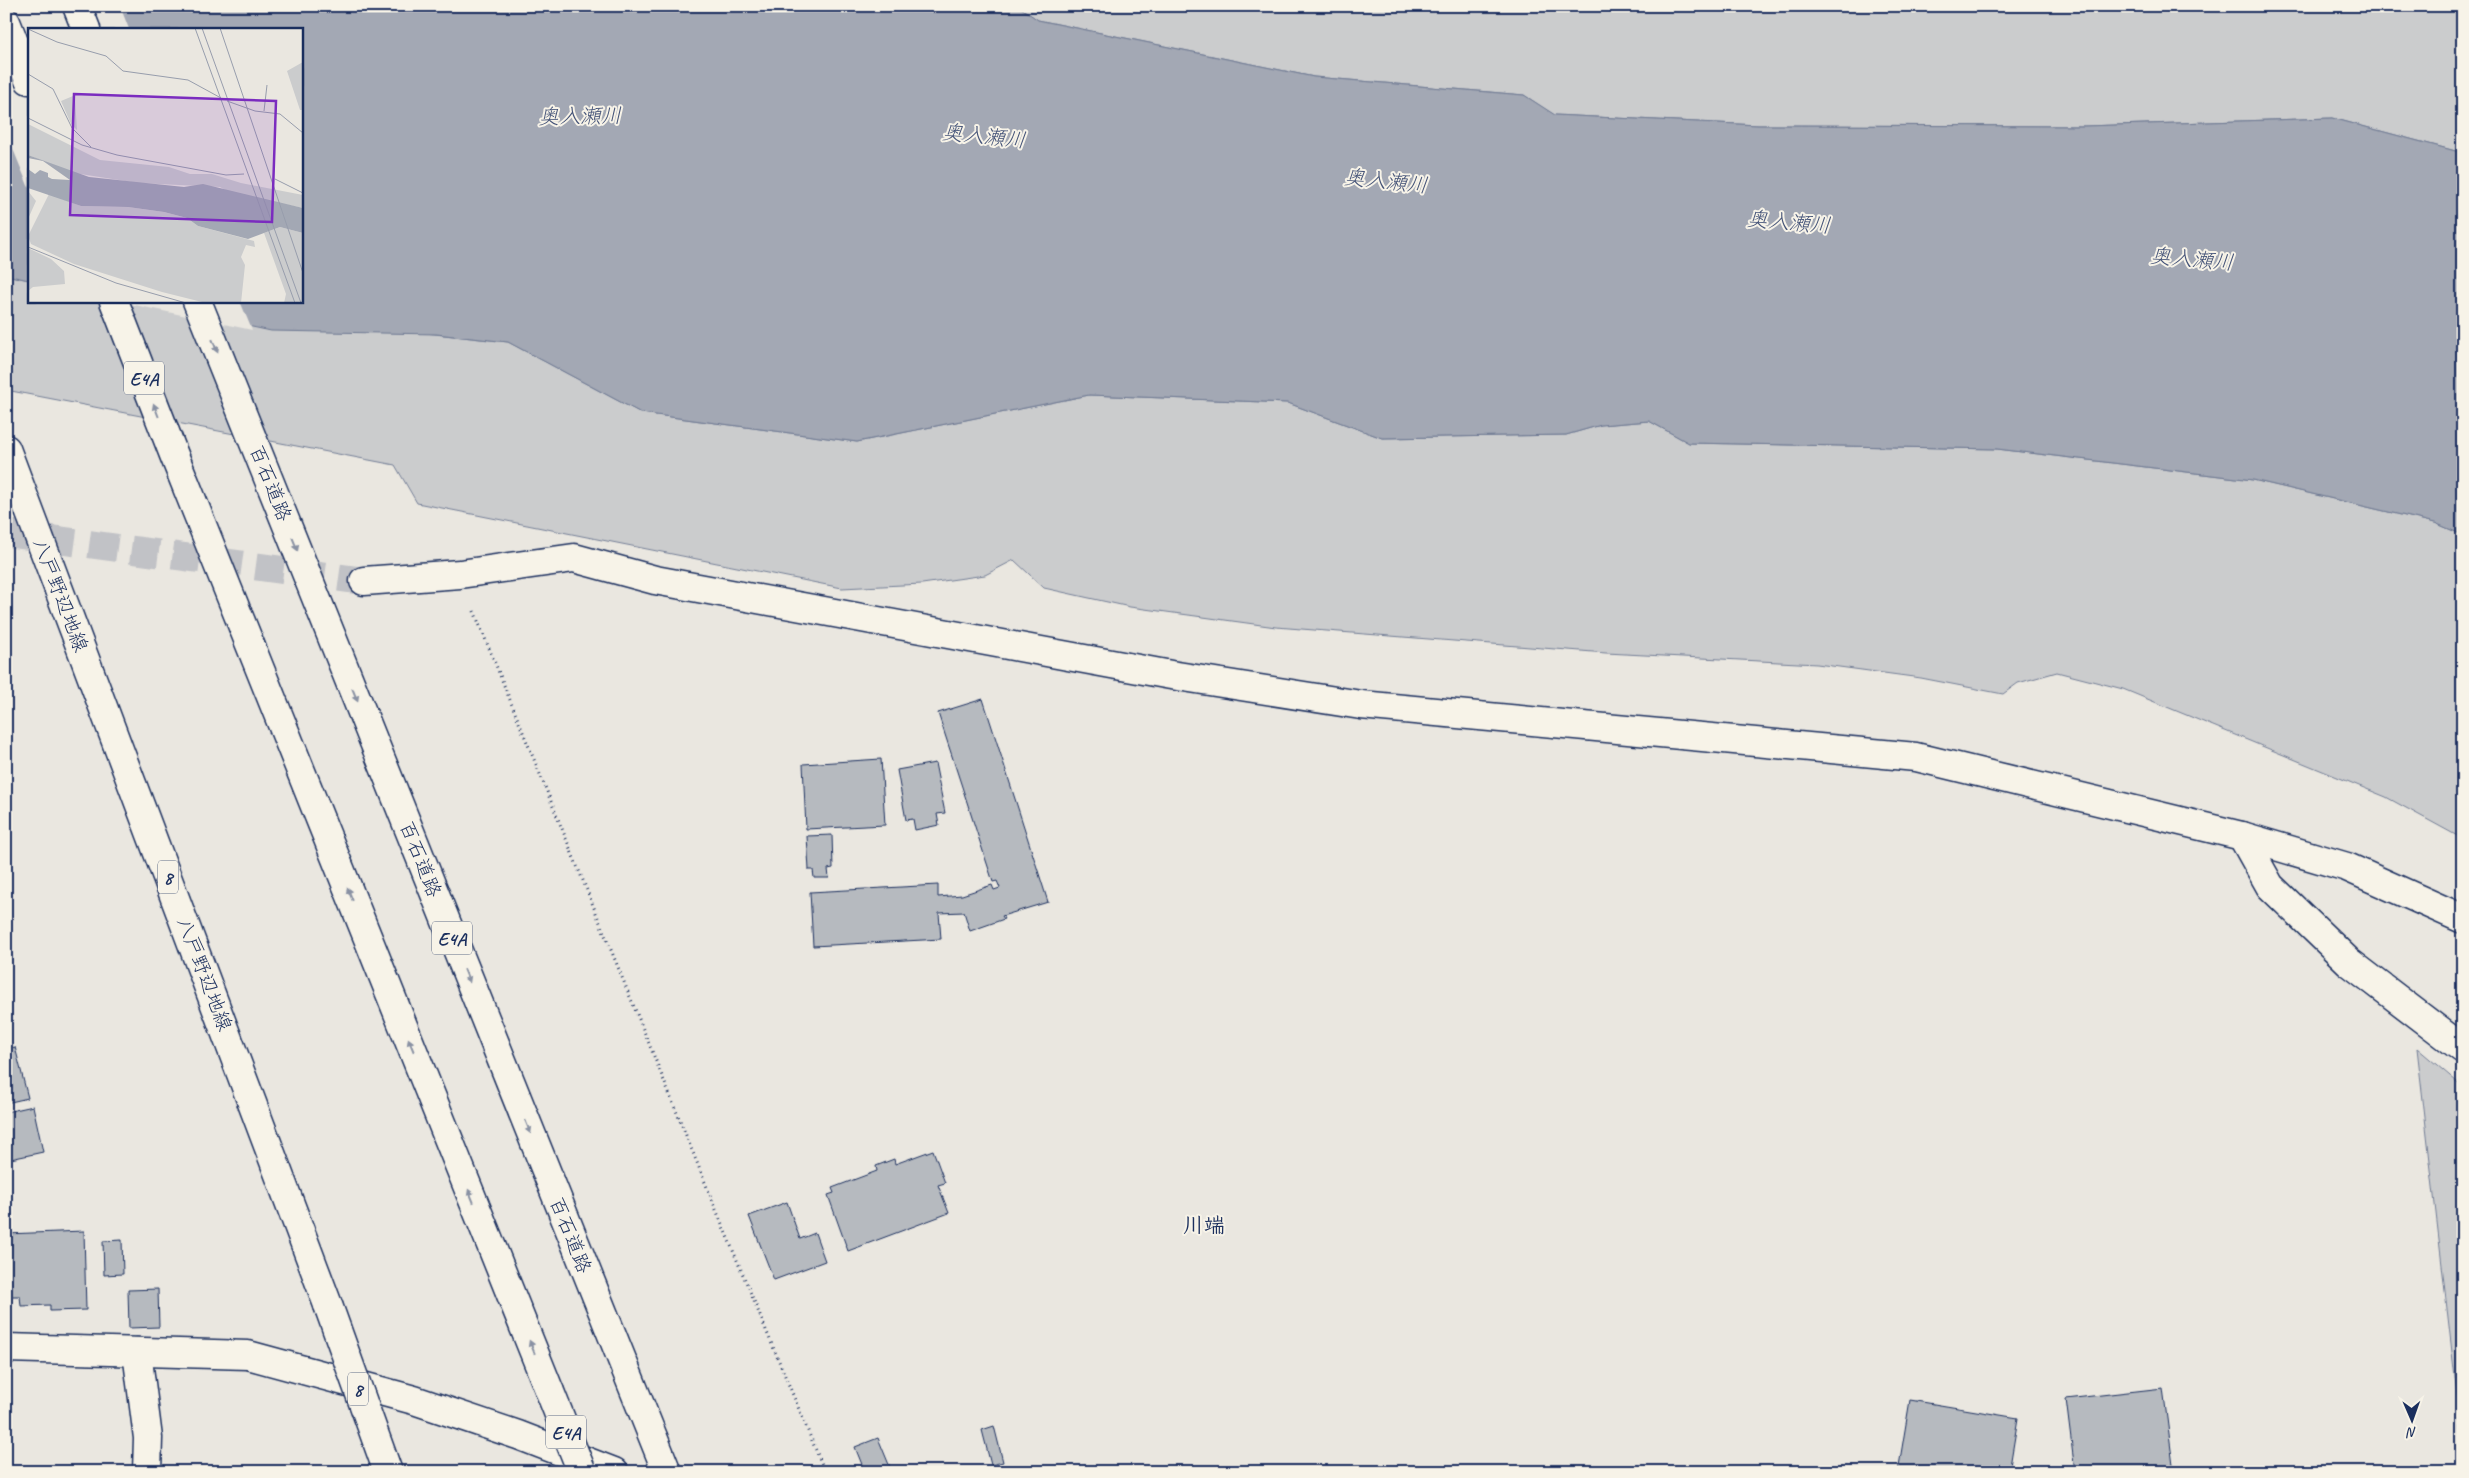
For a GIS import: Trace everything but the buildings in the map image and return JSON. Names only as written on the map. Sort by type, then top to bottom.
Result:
[{"type":"main road","points":[[77,6],[86,28]]},
{"type":"main road","points":[[6,22],[28,77]]},
{"type":"main road","name":"E4A","points":[[114,302],[582,1472]]},
{"type":"main road","name":"百石道路","points":[[197,302],[667,1472]]},
{"type":"main road","name":"八戸野辺地線","points":[[6,450],[328,1305],[388,1472]]},
{"type":"main road","points":[[364,581],[460,574],[574,558],[655,580],[1171,675],[1361,705],[1916,757],[2242,836],[2347,867],[2463,919]]},
{"type":"main road","points":[[2242,836],[2270,886],[2349,962],[2463,1050]]},
{"type":"main road","points":[[6,1348],[248,1355],[414,1400],[614,1472]]},
{"type":"main road","points":[[137,1352],[148,1438],[147,1472]]},
{"type":"path","points":[[460,574],[716,1212],[825,1472]]},
{"type":"shaded area","points":[[1018,6],[2463,6],[2463,153],[2332,118],[2084,126],[1758,125],[1554,115],[1524,95],[1314,77],[1038,20]]},
{"type":"shaded area","points":[[6,275],[28,280],[28,302],[139,302],[508,342],[641,413],[857,442],[1089,395],[1288,403],[1382,438],[1566,435],[1601,425],[1649,421],[1689,443],[1997,449],[2253,480],[2435,523],[2463,535],[2463,839],[2386,797],[2123,689],[2057,672],[2018,683],[2003,694],[1921,678],[1817,664],[1606,653],[1276,627],[1130,607],[1044,588],[1014,560],[985,575],[922,584],[842,588],[417,503],[395,465],[6,390]]},
{"type":"shaded area","points":[[2417,1048],[2463,1087],[2463,1440],[2462,1439]]},
{"type":"water","name":"奥入瀬川","points":[[6,6],[1018,6],[1038,20],[1314,77],[1524,95],[1555,115],[1758,125],[2084,126],[2332,118],[2463,153],[2463,535],[2435,523],[2253,480],[1997,449],[1689,443],[1649,421],[1601,425],[1566,435],[1382,438],[1288,403],[1089,395],[857,442],[641,413],[508,342],[436,334],[271,331],[135,302],[302,302],[302,28],[28,28],[28,280],[6,275]]},
{"type":"pier","points":[[6,6],[120,6],[129,28],[28,28],[28,186],[6,132]]},
{"type":"pier","points":[[129,302],[240,302],[252,330],[130,304]]},
{"type":"tunnel","points":[[6,533],[364,581]]},
{"type":"district","name":"川端","points":[[1204,1225]]}]
